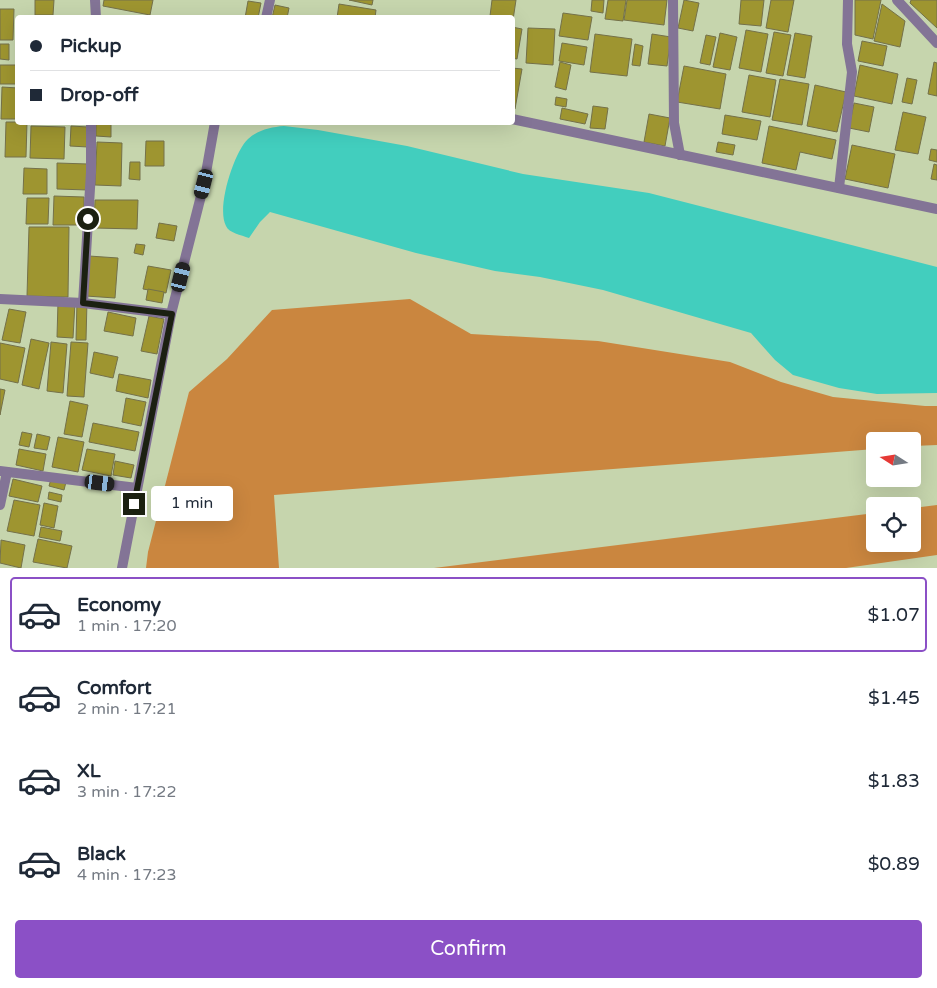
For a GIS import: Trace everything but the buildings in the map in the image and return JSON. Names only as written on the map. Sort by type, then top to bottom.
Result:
[{"type":"street","points":[[94,0],[96,15]]},
{"type":"street","points":[[267,15],[270,0]]},
{"type":"street","points":[[673,0],[674,123],[680,155]]},
{"type":"street","points":[[839,188],[852,72],[848,44],[848,0]]},
{"type":"street","points":[[896,0],[937,44]]},
{"type":"street","points":[[515,120],[937,208]]},
{"type":"street","points":[[83,303],[92,125]]},
{"type":"street","points":[[122,568],[172,314],[204,184],[214,125]]},
{"type":"street","points":[[0,299],[83,303],[172,314]]},
{"type":"street","points":[[0,505],[3,472],[137,488]]},
{"type":"shaded area","points":[[410,299],[471,334],[598,341],[730,362],[781,382],[833,397],[937,406],[937,445],[921,446],[921,432],[866,432],[866,450],[274,495],[279,568],[146,568],[148,552],[189,392],[227,359],[272,310]]},
{"type":"shaded area","points":[[937,505],[937,555],[846,568],[434,568],[866,514],[866,552],[921,552],[921,507]]},
{"type":"water","points":[[284,126],[318,130],[407,146],[523,174],[649,193],[937,267],[937,393],[877,394],[839,388],[793,375],[775,360],[751,333],[603,290],[540,277],[495,271],[416,253],[270,212],[249,238],[232,232],[226,226],[223,218],[223,207],[228,181],[237,156],[248,139],[256,133]]},
{"type":"route","points":[[88,219],[83,303],[172,314],[134,504]]}]
